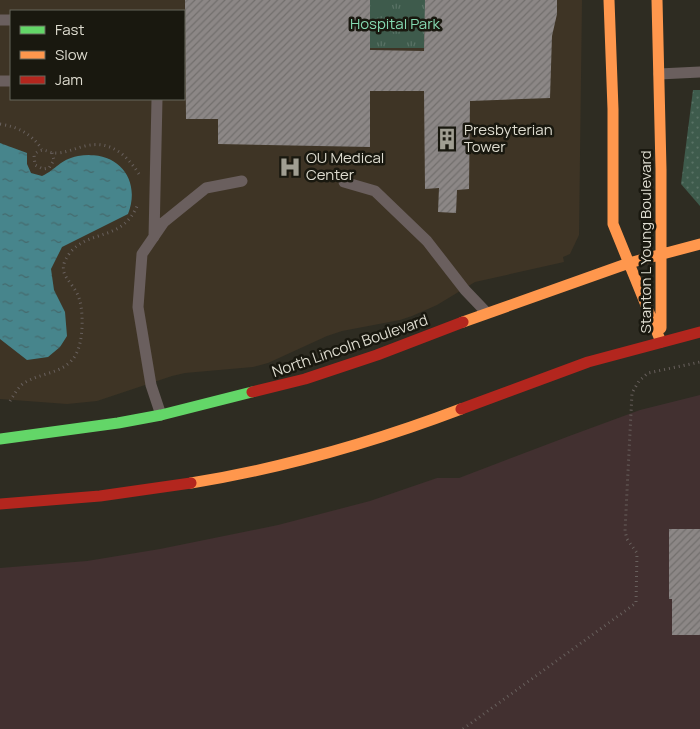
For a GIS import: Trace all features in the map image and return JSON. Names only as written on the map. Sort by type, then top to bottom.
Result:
[{"type":"main road","name":"Stanton L Young Boulevard","points":[[609,0],[613,109],[613,224],[661,342]]},
{"type":"main road","name":"Stanton L Young Boulevard","points":[[657,0],[661,342]]},
{"type":"main road","name":"North Lincoln Boulevard","points":[[0,439],[118,423],[264,390],[334,370],[411,343],[487,313],[629,264],[700,244]]},
{"type":"main road","points":[[0,504],[130,493],[206,481],[281,465],[392,434],[608,355],[700,332]]},
{"type":"lane","points":[[659,74],[700,72]]},
{"type":"lane","points":[[154,237],[157,100]]},
{"type":"lane","points":[[160,415],[151,385],[138,307],[142,254],[164,222],[206,188],[242,181]]},
{"type":"lane","points":[[344,182],[375,191],[427,241],[464,290],[487,313]]},
{"type":"path","points":[[0,124],[26,131],[42,149],[52,154],[67,152],[94,144],[116,149],[128,159],[139,174],[140,181]]},
{"type":"path","points":[[42,149],[36,152],[34,158],[35,165],[40,169],[46,169],[51,166],[54,160],[52,154]]},
{"type":"path","points":[[10,401],[22,384],[59,371],[77,351],[81,336],[81,305],[78,295],[63,271],[70,254],[86,241],[124,226],[130,219],[139,201]]},
{"type":"path","points":[[462,729],[636,603],[637,553],[627,539],[625,531],[632,393],[639,381],[648,374],[700,362]]},
{"type":"shaded area","name":"OU Medical Center","points":[[0,0],[582,0],[579,235],[570,254],[563,257],[564,262],[475,282],[437,305],[412,316],[342,331],[268,363],[253,367],[185,373],[97,401],[67,404],[0,399]]},
{"type":"shaded area","points":[[700,395],[700,729],[0,729],[0,568],[87,561],[160,549],[278,525],[370,501],[437,478],[459,478],[640,410]]},
{"type":"green space","name":"Hospital Park","points":[[365,0],[426,0],[424,48],[364,48]]},
{"type":"green space","points":[[693,90],[700,90],[700,206],[681,184]]},
{"type":"water","points":[[0,143],[27,153],[27,164],[31,173],[42,176],[62,162],[78,156],[92,155],[104,157],[122,169],[128,178],[131,189],[128,214],[62,247],[51,269],[54,290],[65,312],[67,336],[60,347],[48,357],[27,360],[0,339]]},
{"type":"building","points":[[185,0],[370,0],[370,50],[424,51],[425,0],[557,0],[557,14],[552,36],[550,98],[470,101],[469,189],[457,190],[456,213],[438,212],[439,188],[425,189],[424,91],[370,91],[370,147],[218,144],[218,119],[186,119]]},
{"type":"building","points":[[669,529],[700,529],[700,635],[672,635],[672,599],[669,599]]},
{"type":"traffic: fast","points":[[0,439],[118,423],[161,415],[252,392]]},
{"type":"traffic: slow","points":[[609,0],[613,109],[613,224],[661,342]]},
{"type":"traffic: slow","points":[[657,0],[661,169],[661,328]]},
{"type":"traffic: slow","points":[[463,322],[629,263],[700,244]]},
{"type":"traffic: slow","points":[[191,483],[260,470],[328,453],[461,409]]},
{"type":"traffic: jam","points":[[252,392],[305,379],[377,355],[463,322]]},
{"type":"traffic: jam","points":[[461,409],[588,362],[700,332]]},
{"type":"traffic: jam","points":[[0,504],[100,496],[191,483]]},
{"type":"place","name":"Presbyterian Tower","points":[[447,139]]},
{"type":"place","name":"OU Medical Center","points":[[290,167]]}]
